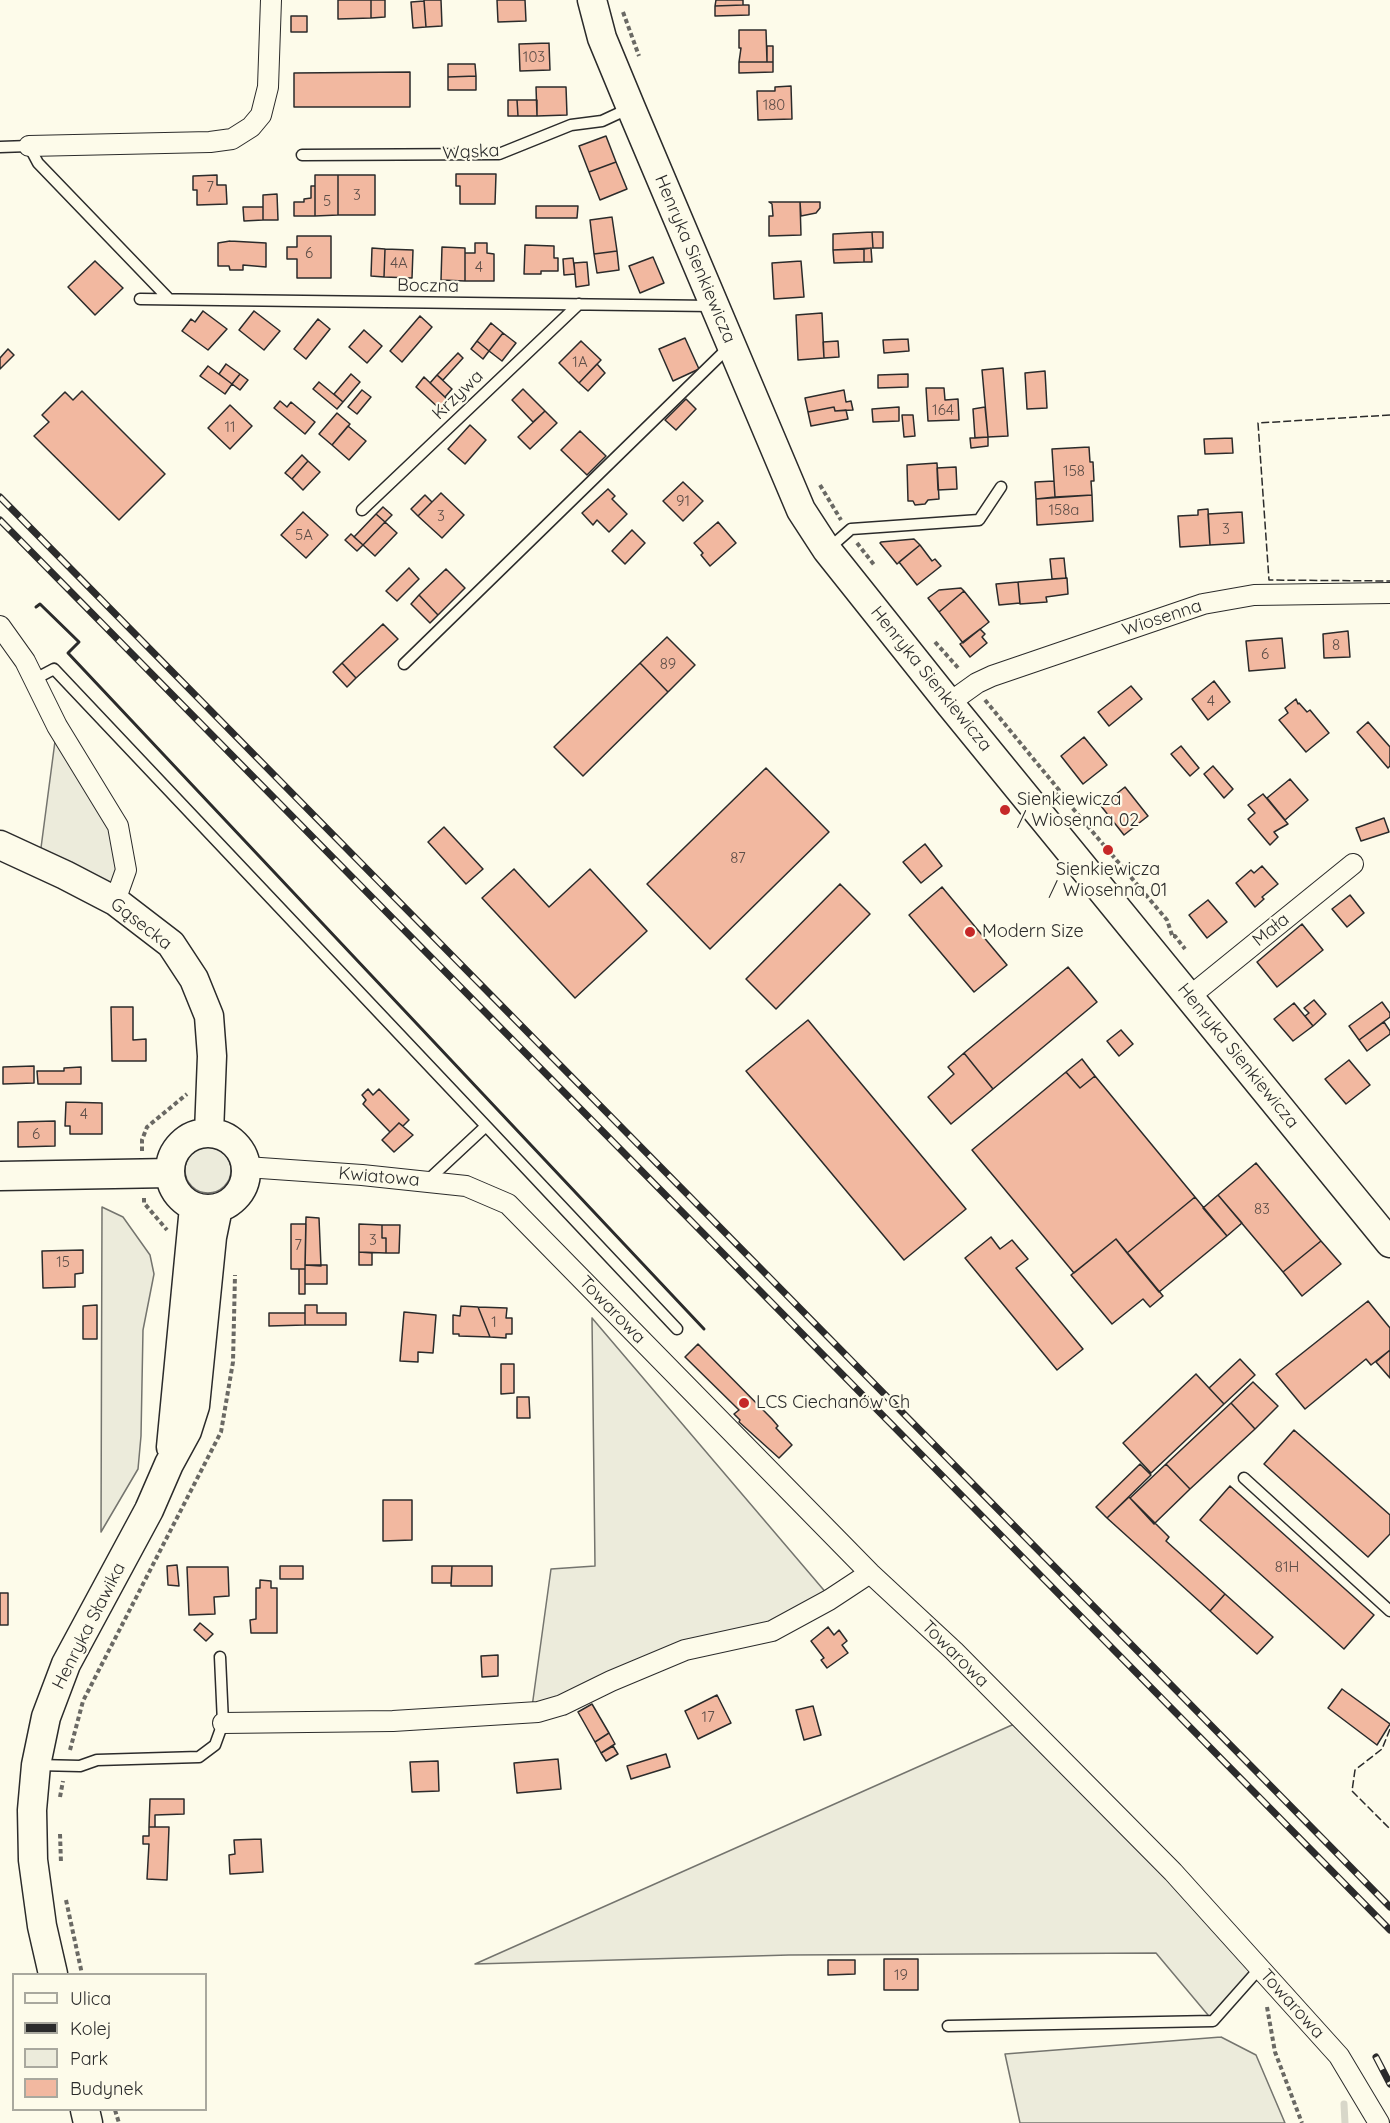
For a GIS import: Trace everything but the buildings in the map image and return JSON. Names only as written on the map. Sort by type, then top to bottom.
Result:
[{"type":"street","points":[[29,146],[210,142],[232,139],[251,127],[261,115],[268,87],[271,0]]},
{"type":"street","name":"Henryka Sienkiewicza","points":[[580,0],[610,28]]},
{"type":"street","name":"Henryka Sienkiewicza","points":[[604,5],[631,108],[801,510],[840,539],[949,703],[1199,988],[1390,1243]]},
{"type":"street","name":"Wiosenna","points":[[949,703],[977,683],[992,676],[1203,604],[1254,595],[1390,593]]},
{"type":"street","points":[[0,626],[15,645],[35,679],[57,726],[118,826],[126,870],[115,901]]},
{"type":"street","name":"Gąsecka","points":[[0,845],[115,901],[171,944],[194,979],[209,1016],[212,1056],[209,1133]]},
{"type":"street","name":"Mała","points":[[1199,988],[1353,864]]},
{"type":"street","points":[[209,1133],[230,1140],[243,1156],[246,1167],[246,1177],[236,1197],[228,1204],[206,1207],[179,1195],[173,1186],[170,1173],[174,1154],[180,1146],[188,1138],[209,1133]]},
{"type":"street","name":"Kwiatowa","points":[[246,1167],[466,1186],[508,1204]]},
{"type":"street","points":[[0,1176],[170,1173]]},
{"type":"street","name":"Towarowa","points":[[508,1204],[870,1573],[954,1651],[1173,1872],[1339,2056],[1379,2123]]},
{"type":"street","name":"Henryka Sławika","points":[[53,1973],[42,1926],[33,1860],[32,1810],[36,1766],[46,1717],[66,1664],[188,1431],[195,1406],[212,1237],[206,1207]]},
{"type":"street","points":[[223,1723],[393,1721],[538,1712],[562,1705],[611,1681],[685,1650],[772,1630],[829,1600],[870,1573]]},
{"type":"lane","name":"Wąska","points":[[303,155],[499,154],[571,125],[602,121],[631,108]]},
{"type":"lane","points":[[0,147],[29,146],[38,163],[169,299]]},
{"type":"lane","name":"Boczna","points":[[140,299],[714,306]]},
{"type":"lane","name":"Krzywa","points":[[362,510],[579,304]]},
{"type":"lane","points":[[404,664],[731,345]]},
{"type":"lane","points":[[840,539],[851,529],[979,520],[1001,487]]},
{"type":"lane","points":[[35,679],[54,669],[677,1329]]},
{"type":"lane","points":[[426,1182],[486,1126]]},
{"type":"lane","points":[[1244,1478],[1390,1611]]},
{"type":"lane","points":[[36,1766],[80,1766],[97,1760],[199,1757],[215,1745],[223,1723],[220,1657]]},
{"type":"lane","points":[[948,2026],[1213,2021],[1260,1968]]},
{"type":"path","points":[[604,5],[610,28]]},
{"type":"path","points":[[622,8],[639,56]]},
{"type":"path","points":[[630,49],[634,59]]},
{"type":"path","points":[[812,483],[840,539],[872,570]]},
{"type":"path","points":[[819,483],[840,539],[882,575]]},
{"type":"path","points":[[954,672],[929,638],[963,673],[971,675],[984,691],[982,696],[1059,790],[1059,802]]},
{"type":"path","points":[[1161,927],[1168,936],[1175,936],[1199,988]]},
{"type":"path","points":[[59,1805],[66,1765],[83,1701],[221,1432],[233,1362],[236,1266]]},
{"type":"path","points":[[60,1826],[61,1868]]},
{"type":"path","points":[[64,1890],[82,1973]]},
{"type":"path","points":[[1260,1968],[1275,2052],[1302,2123]]},
{"type":"green space","points":[[57,726],[86,775],[126,870],[115,901],[39,863]]},
{"type":"green space","points":[[208,1147],[224,1154],[231,1170],[224,1186],[208,1193],[192,1186],[185,1170],[192,1154]]},
{"type":"green space","points":[[102,1207],[123,1217],[150,1255],[154,1274],[143,1330],[141,1436],[138,1469],[101,1532]]},
{"type":"green space","points":[[592,1318],[828,1595],[779,1619],[642,1658],[591,1680],[547,1705],[532,1707],[551,1569],[595,1566]]},
{"type":"green space","points":[[1021,1721],[1260,1968],[1213,2021],[1156,1953],[789,1955],[475,1964]]},
{"type":"green space","points":[[1221,2037],[1256,2055],[1285,2123],[1020,2123],[1005,2054]]},
{"type":"waterway","points":[[1344,2104],[1345,2123]]},
{"type":"railway","points":[[0,497],[1390,1907]]},
{"type":"railway","points":[[0,520],[1390,1930]]},
{"type":"railway","points":[[1376,2057],[1390,2084]]},
{"type":"fence","points":[[1390,415],[1258,423],[1269,580],[1390,581]]},
{"type":"fence","points":[[1390,1729],[1382,1749],[1355,1770],[1352,1791],[1390,1829]]},
{"type":"wall","points":[[36,607],[40,604],[79,642],[68,653],[704,1329]]},
{"type":"place","name":"Sienkiewicza / Wiosenna 02","points":[[1005,810]]},
{"type":"place","name":"Sienkiewicza / Wiosenna 01","points":[[1108,850]]},
{"type":"place","name":"Modern Size","points":[[970,932]]},
{"type":"place","name":"LCS Ciechanów Ch","points":[[744,1403]]}]
